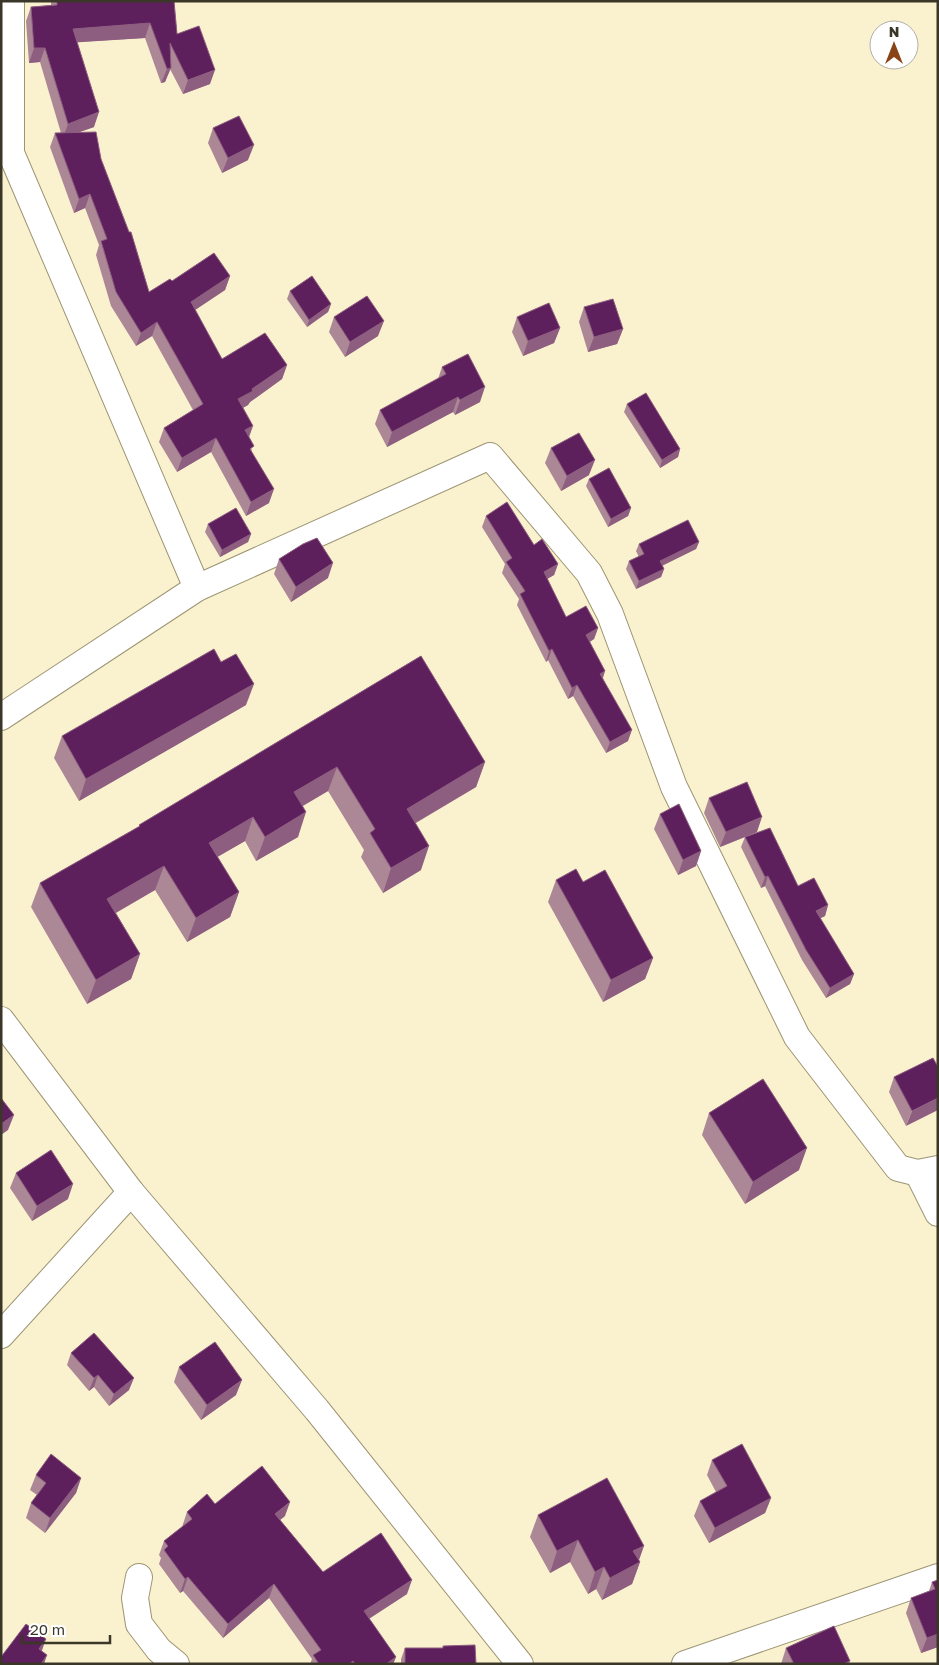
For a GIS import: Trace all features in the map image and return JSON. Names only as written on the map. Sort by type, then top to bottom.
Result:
[{"type":"street","points":[[11,1],[6,154],[197,588]]},
{"type":"street","points":[[1,717],[197,588],[490,456],[589,573],[610,614],[674,787],[797,1036],[898,1168],[928,1171],[938,1213]]},
{"type":"street","points":[[1,1020],[131,1192],[317,1410],[520,1664]]},
{"type":"street","points":[[1,1335],[131,1192]]},
{"type":"street","points":[[139,1577],[135,1598],[139,1624],[159,1650],[176,1664]]},
{"type":"street","points":[[685,1664],[938,1577]]},
{"type":"building","points":[[57,1],[174,1],[177,34],[199,26],[215,70],[188,80],[170,43],[171,68],[167,69],[150,23],[73,29],[99,112],[68,124],[45,48],[34,48],[31,7],[57,5]]},
{"type":"building","points":[[239,116],[254,145],[228,158],[213,128]]},
{"type":"building","points":[[96,132],[101,159],[129,232],[131,232],[149,292],[170,279],[172,281],[214,253],[230,276],[191,302],[222,359],[265,333],[287,365],[252,389],[253,391],[238,399],[253,426],[245,430],[254,446],[250,449],[274,489],[251,502],[216,438],[182,458],[164,428],[203,404],[157,322],[141,333],[116,292],[101,241],[107,239],[90,194],[79,199],[55,133]]},
{"type":"building","points":[[312,276],[331,304],[309,320],[290,291]]},
{"type":"building","points":[[367,296],[384,321],[350,342],[334,317]]},
{"type":"building","points":[[613,299],[623,329],[594,337],[584,307]]},
{"type":"building","points":[[549,303],[560,328],[528,341],[517,317]]},
{"type":"building","points":[[468,354],[485,387],[460,400],[458,397],[392,432],[380,410],[446,374],[442,367]]},
{"type":"building","points":[[646,393],[680,449],[662,460],[627,404]]},
{"type":"building","points":[[579,433],[595,460],[567,476],[551,448]]},
{"type":"building","points":[[609,468],[631,508],[611,519],[589,479]]},
{"type":"building","points":[[507,502],[534,545],[542,539],[558,564],[544,572],[566,617],[586,606],[598,628],[586,635],[605,671],[600,674],[632,730],[610,742],[577,685],[572,688],[552,649],[549,651],[520,594],[525,591],[506,562],[512,558],[486,516]]},
{"type":"building","points":[[236,508],[251,534],[222,550],[208,524]]},
{"type":"building","points":[[688,520],[699,542],[660,561],[664,569],[639,581],[629,561],[644,554],[639,544]]},
{"type":"building","points":[[317,538],[333,563],[296,587],[279,559],[303,544]]},
{"type":"building","points":[[214,649],[221,662],[236,654],[254,684],[86,779],[62,736]]},
{"type":"building","points":[[421,656],[485,762],[407,809],[429,846],[391,868],[370,833],[375,829],[337,767],[294,792],[306,812],[265,837],[253,817],[209,843],[239,892],[196,918],[164,866],[107,899],[140,954],[96,980],[40,883],[140,826]]},
{"type":"building","points":[[747,782],[762,817],[726,832],[709,798]]},
{"type":"building","points":[[679,804],[701,851],[683,860],[660,814]]},
{"type":"building","points":[[770,828],[798,886],[814,878],[828,905],[816,911],[854,974],[830,988],[806,950],[768,876],[765,877],[745,837]]},
{"type":"building","points":[[576,869],[583,882],[605,870],[653,958],[611,980],[556,880]]},
{"type":"building","points":[[933,1058],[938,1067],[938,1098],[912,1111],[894,1077]]},
{"type":"building","points":[[763,1079],[807,1148],[753,1182],[709,1113]]},
{"type":"building","points":[[1,1098],[14,1115],[1,1124]]},
{"type":"building","points":[[51,1150],[73,1184],[37,1206],[16,1173]]},
{"type":"building","points":[[94,1333],[134,1378],[114,1394],[98,1375],[94,1378],[71,1353]]},
{"type":"building","points":[[215,1342],[242,1380],[207,1405],[179,1367]]},
{"type":"building","points":[[742,1444],[771,1498],[715,1528],[700,1501],[727,1486],[712,1460]]},
{"type":"building","points":[[51,1454],[81,1478],[50,1518],[31,1503],[46,1483],[36,1475]]},
{"type":"building","points":[[262,1466],[290,1502],[275,1514],[323,1572],[381,1533],[412,1580],[364,1611],[396,1657],[386,1664],[355,1664],[353,1661],[349,1664],[319,1664],[313,1655],[321,1650],[274,1584],[228,1624],[188,1577],[185,1579],[164,1550],[168,1546],[164,1541],[192,1519],[187,1512],[207,1494],[215,1504]]},
{"type":"building","points":[[607,1478],[644,1546],[633,1551],[640,1562],[610,1578],[604,1567],[595,1572],[578,1540],[557,1551],[538,1515]]},
{"type":"building","points":[[938,1580],[938,1634],[927,1638],[911,1598],[935,1589],[932,1582]]},
{"type":"building","points":[[26,1624],[46,1639],[39,1649],[47,1655],[41,1664],[1,1664],[1,1657]]},
{"type":"building","points":[[834,1626],[850,1661],[843,1664],[794,1664],[786,1648]]},
{"type":"building","points":[[475,1645],[476,1664],[405,1664],[405,1648],[443,1648],[443,1646]]}]
